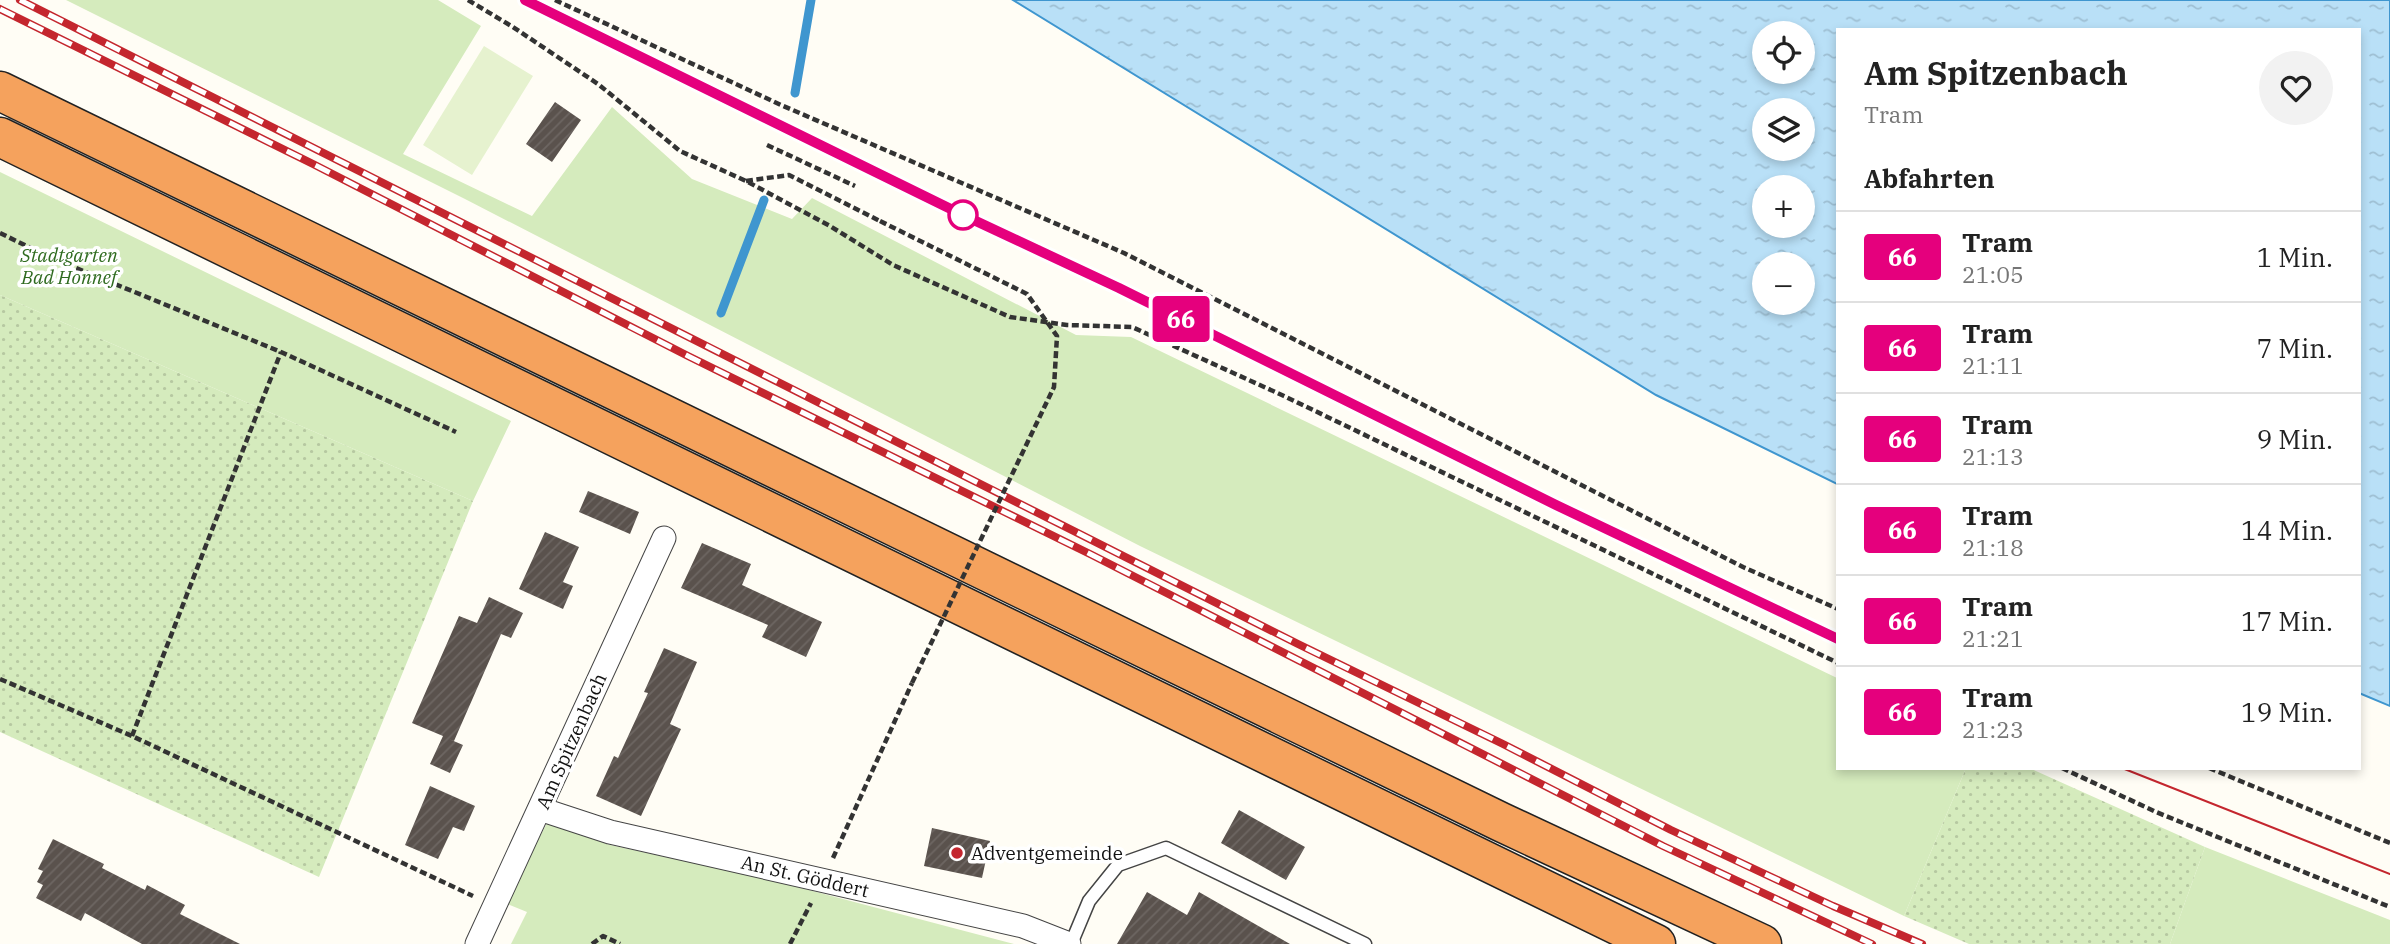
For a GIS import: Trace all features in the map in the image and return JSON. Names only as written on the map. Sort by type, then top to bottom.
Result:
[{"type":"highway","points":[[0,91],[1463,804],[1762,944]]},
{"type":"highway","points":[[0,137],[1656,944]]},
{"type":"street","name":"Am Spitzenbach","points":[[478,944],[664,538]]},
{"type":"street","name":"An St. Göddert","points":[[540,809],[610,832],[1023,926],[1070,944]]},
{"type":"lane","points":[[1070,944],[1089,901],[1118,865],[1166,848],[1365,944]]},
{"type":"path","points":[[468,0],[598,84],[680,150],[746,181],[830,226],[893,265],[1010,317],[1067,325],[1132,327],[1284,396],[1836,662]]},
{"type":"path","points":[[555,0],[781,105],[1125,253],[1743,567],[1836,608]]},
{"type":"path","points":[[767,145],[855,186]]},
{"type":"path","points":[[746,181],[789,175],[1027,294],[1058,336],[1054,387],[912,683],[823,880],[790,944]]},
{"type":"path","points":[[0,233],[49,257],[281,352],[456,432]]},
{"type":"path","points":[[132,736],[281,352]]},
{"type":"path","points":[[0,679],[132,736],[496,907]]},
{"type":"path","points":[[2066,770],[2156,812],[2390,907]]},
{"type":"path","points":[[2214,770],[2390,843]]},
{"type":"path","points":[[592,944],[603,936],[620,944]]},
{"type":"green space","points":[[66,0],[438,0],[481,26],[403,154],[532,216],[612,107],[692,179],[792,219],[812,198],[1076,335],[1131,337],[1836,678],[1836,770],[1965,770],[1904,916],[1140,546],[465,199]]},
{"type":"green space","points":[[484,46],[533,76],[472,175],[423,145]]},
{"type":"green space","name":"Stadtgarten Bad Honnef","points":[[0,172],[511,421],[473,501],[0,295]]},
{"type":"green space","points":[[0,295],[473,501],[319,877],[0,732]]},
{"type":"green space","points":[[1965,770],[2033,770],[2205,847],[2170,944],[1969,944],[1904,916]]},
{"type":"green space","points":[[547,823],[610,845],[767,879],[1014,944],[511,944],[527,912],[505,903]]},
{"type":"green space","points":[[2205,847],[2390,920],[2390,944],[2170,944]]},
{"type":"water","points":[[1013,0],[2390,0],[2390,706],[2361,694],[2361,28],[1836,28],[1836,484],[1656,395]]},
{"type":"building","points":[[555,102],[581,120],[552,162],[526,144]]},
{"type":"building","points":[[588,491],[639,512],[630,534],[579,512]]},
{"type":"building","points":[[545,532],[579,547],[563,582],[573,586],[563,609],[519,589]]},
{"type":"building","points":[[702,543],[751,564],[742,585],[822,622],[806,657],[762,637],[768,625],[681,588]]},
{"type":"building","points":[[489,597],[523,613],[511,638],[501,634],[454,741],[449,739],[463,745],[450,773],[430,764],[443,736],[412,723],[459,616],[477,623]]},
{"type":"building","points":[[664,648],[697,662],[670,724],[681,729],[641,816],[596,796],[614,756],[618,758],[648,693],[644,692]]},
{"type":"building","points":[[430,786],[475,806],[464,831],[453,827],[438,859],[405,845]]},
{"type":"building","points":[[1239,810],[1305,847],[1286,880],[1221,843]]},
{"type":"building","name":"Adventgemeinde","points":[[932,828],[990,841],[982,878],[924,866]]},
{"type":"building","points":[[53,839],[104,864],[102,868],[145,890],[147,885],[185,905],[180,914],[240,944],[142,944],[85,913],[81,921],[36,898],[43,885],[37,882],[43,871],[38,869]]},
{"type":"building","points":[[1147,892],[1187,915],[1199,892],[1290,944],[1117,944]]},
{"type":"waterway","points":[[795,93],[811,0]]},
{"type":"waterway","points":[[721,313],[764,200]]},
{"type":"tram line","points":[[525,0],[963,215],[1120,288],[1556,505],[1836,638]]},
{"type":"tram line","name":"66","points":[[525,0],[963,215],[1119,288],[1556,505],[1836,638]]},
{"type":"tram line","points":[[2127,770],[2390,874]]},
{"type":"railway","points":[[20,0],[1671,830],[1833,906],[1922,944]]},
{"type":"railway","points":[[0,9],[313,164],[688,356],[1092,555],[1663,846],[1872,944]]},
{"type":"place","name":"Adventgemeinde","points":[[957,853]]}]
